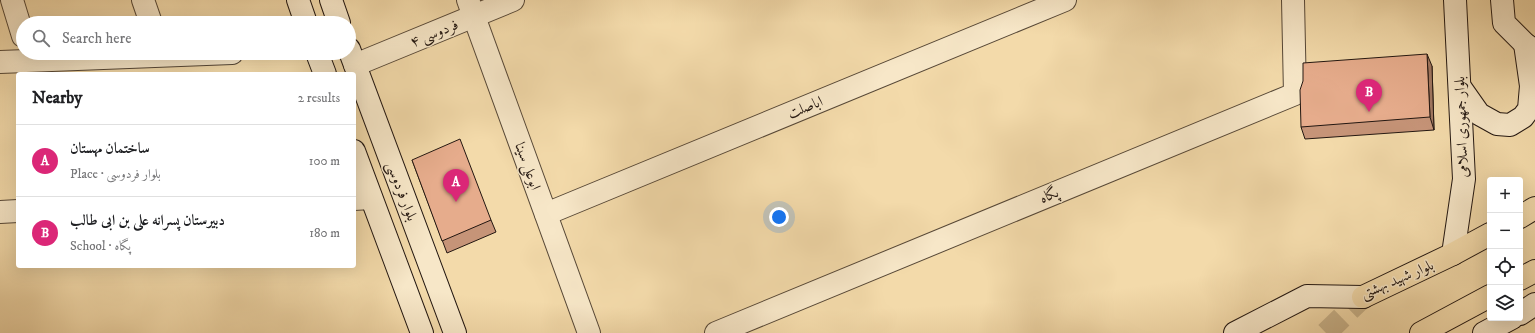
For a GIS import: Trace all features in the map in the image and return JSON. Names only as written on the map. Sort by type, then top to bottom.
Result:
[{"type":"main road","points":[[1523,215],[1535,208]]},
{"type":"main road","name":"بلوار شهید بهشتی","points":[[1363,297],[1453,254],[1487,236]]},
{"type":"main road","points":[[1523,277],[1535,271]]},
{"type":"main road","points":[[1422,333],[1487,298]]},
{"type":"street","points":[[12,0],[17,16]]},
{"type":"street","points":[[143,0],[148,16]]},
{"type":"street","points":[[298,0],[304,16]]},
{"type":"street","points":[[331,0],[337,16]]},
{"type":"street","name":"فردوسی ۴","points":[[356,55],[471,8],[513,0]]},
{"type":"street","name":"اباصلت","points":[[546,214],[1065,0]]},
{"type":"street","name":"پگاه","points":[[716,333],[1296,94],[1293,0]]},
{"type":"street","name":"بلوار جمهوری اسلامی","points":[[1453,254],[1464,179],[1455,0]]},
{"type":"street","points":[[1460,87],[1479,114],[1497,124],[1510,125],[1523,117],[1529,109],[1531,86],[1530,48],[1504,23],[1502,0]]},
{"type":"street","name":"ابوعلی سینا","points":[[471,8],[589,333]]},
{"type":"street","points":[[0,62],[16,59]]},
{"type":"street","points":[[320,60],[324,72]]},
{"type":"street","name":"بلوار فردوسی","points":[[353,60],[455,333]]},
{"type":"street","name":"بلوار فردوسی","points":[[356,161],[363,198],[422,333]]},
{"type":"street","points":[[0,212],[16,211]]},
{"type":"street","name":"بلوار شهید بهشتی","points":[[1235,333],[1307,296],[1363,297]]},
{"type":"street","points":[[1484,333],[1511,321]]},
{"type":"building","points":[[1427,54],[1430,117],[1301,127],[1300,90],[1303,81],[1303,63]]},
{"type":"building","points":[[460,139],[491,220],[442,241],[412,160]]},
{"type":"tunnel","points":[[1326,333],[1363,297]]},
{"type":"place","name":"دبیرستان پسرانه علی بن ابی طالب","points":[[1369,112]]},
{"type":"place","name":"ساختمان مهستان","points":[[456,202]]}]
